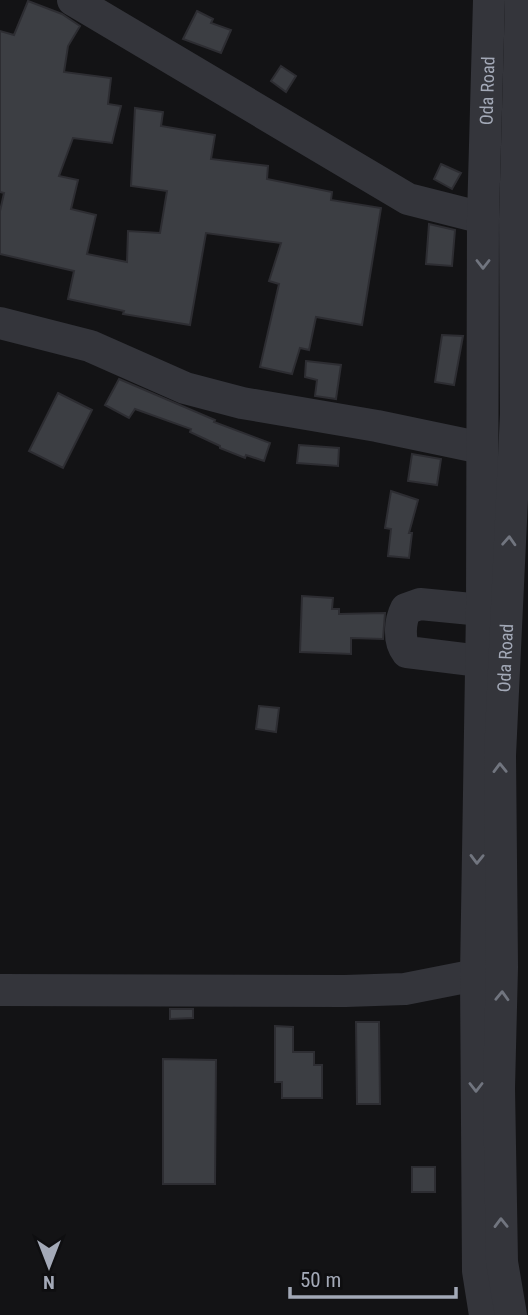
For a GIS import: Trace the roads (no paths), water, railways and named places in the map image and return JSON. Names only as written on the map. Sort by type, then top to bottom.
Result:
[{"type":"street","points":[[73,0],[408,199],[483,218]]},
{"type":"street","name":"Oda Road","points":[[485,1315],[478,1271],[476,975],[483,218],[489,0]]},
{"type":"street","name":"Oda Road","points":[[511,1315],[502,1262],[499,1088],[502,967],[500,755],[516,414],[522,218],[523,15]]},
{"type":"street","points":[[486,148],[522,149]]},
{"type":"street","points":[[0,323],[90,345],[185,388],[242,403],[377,426],[482,448]]},
{"type":"street","points":[[480,661],[407,652],[403,646],[401,627],[406,609],[420,604],[481,610]]},
{"type":"street","points":[[0,990],[345,991],[405,989],[476,975]]}]
